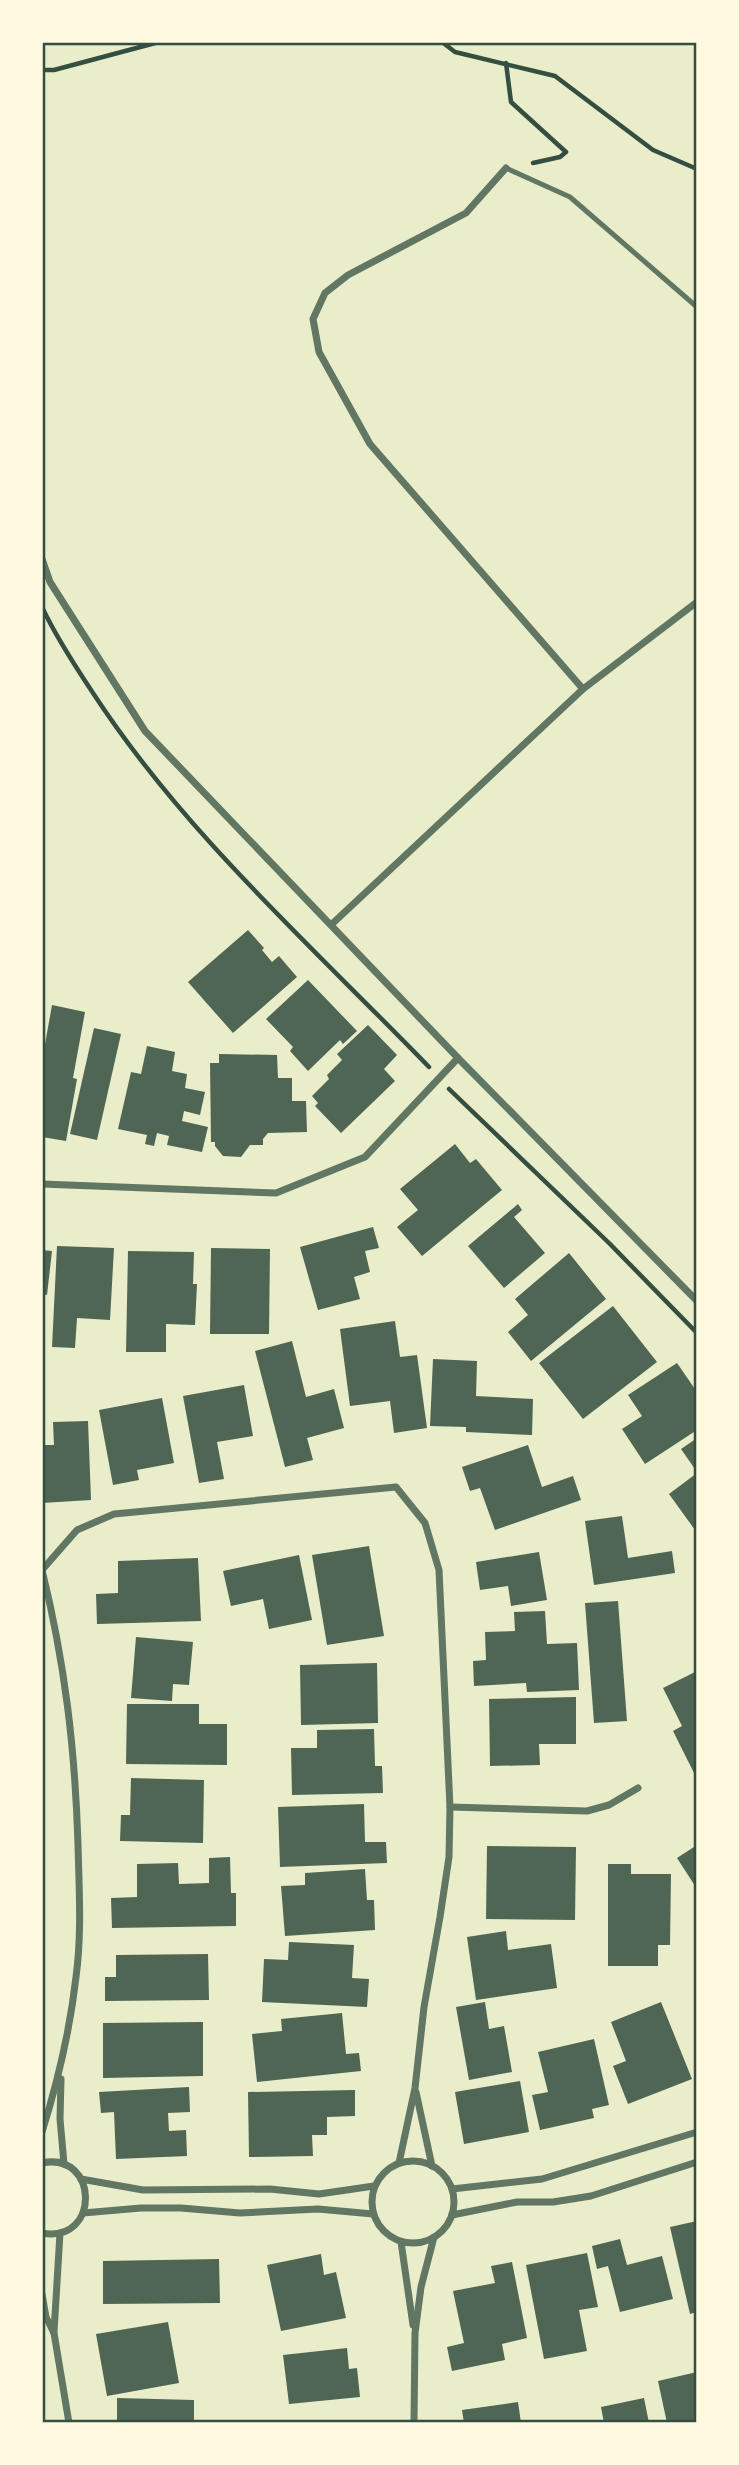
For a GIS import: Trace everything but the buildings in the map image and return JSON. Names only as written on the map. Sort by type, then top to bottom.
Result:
[{"type":"street","points":[[506,168],[466,213],[348,275],[325,293],[313,319],[319,352],[370,444],[583,689]]},
{"type":"street","points":[[42,559],[50,582],[145,731],[458,1058],[697,1301]]},
{"type":"street","points":[[332,924],[583,689],[697,602]]},
{"type":"street","points":[[42,1184],[276,1193],[365,1157],[458,1058]]},
{"type":"street","points":[[64,2164],[60,2119],[61,2071],[76,1975],[79,1921],[77,1810],[74,1742],[56,1626],[42,1570],[77,1530],[114,1514],[396,1487],[425,1523],[439,1570],[450,1807],[449,1857],[424,2007],[415,2088],[399,2163]]},
{"type":"street","points":[[450,1807],[587,1811],[609,1805],[638,1788]]},
{"type":"street","points":[[42,2132],[61,2071]]},
{"type":"street","points":[[415,2088],[432,2166]]},
{"type":"street","points":[[452,2189],[542,2179],[697,2132]]},
{"type":"street","points":[[416,2161],[432,2166],[444,2175],[452,2189],[452,2215],[445,2228],[434,2237],[419,2243],[401,2242],[386,2234],[373,2214],[371,2200],[374,2186],[384,2172],[399,2163],[416,2161]]},
{"type":"street","points":[[452,2215],[517,2203],[553,2202],[591,2196],[697,2162]]},
{"type":"street","points":[[42,2163],[64,2164],[82,2179],[143,2190],[270,2189],[319,2194],[374,2186]]},
{"type":"street","points":[[42,2233],[60,2233],[74,2226],[83,2213],[86,2193],[82,2179]]},
{"type":"street","points":[[83,2213],[154,2208],[240,2213],[318,2209],[373,2214]]},
{"type":"street","points":[[60,2233],[54,2333],[69,2423]]},
{"type":"street","points":[[414,2423],[415,2333],[421,2287],[434,2237]]},
{"type":"street","points":[[401,2242],[415,2333]]},
{"type":"street","points":[[42,2294],[46,2317],[54,2333]]},
{"type":"lane","points":[[506,168],[570,197],[697,307]]},
{"type":"path","points":[[42,70],[54,70],[159,42]]},
{"type":"path","points":[[442,42],[455,52],[555,76],[653,150],[697,169]]},
{"type":"path","points":[[506,63],[511,102],[566,152],[560,157],[547,160]]},
{"type":"path","points":[[42,607],[79,672],[125,742],[204,837],[438,1077],[609,1243],[697,1333]]}]
